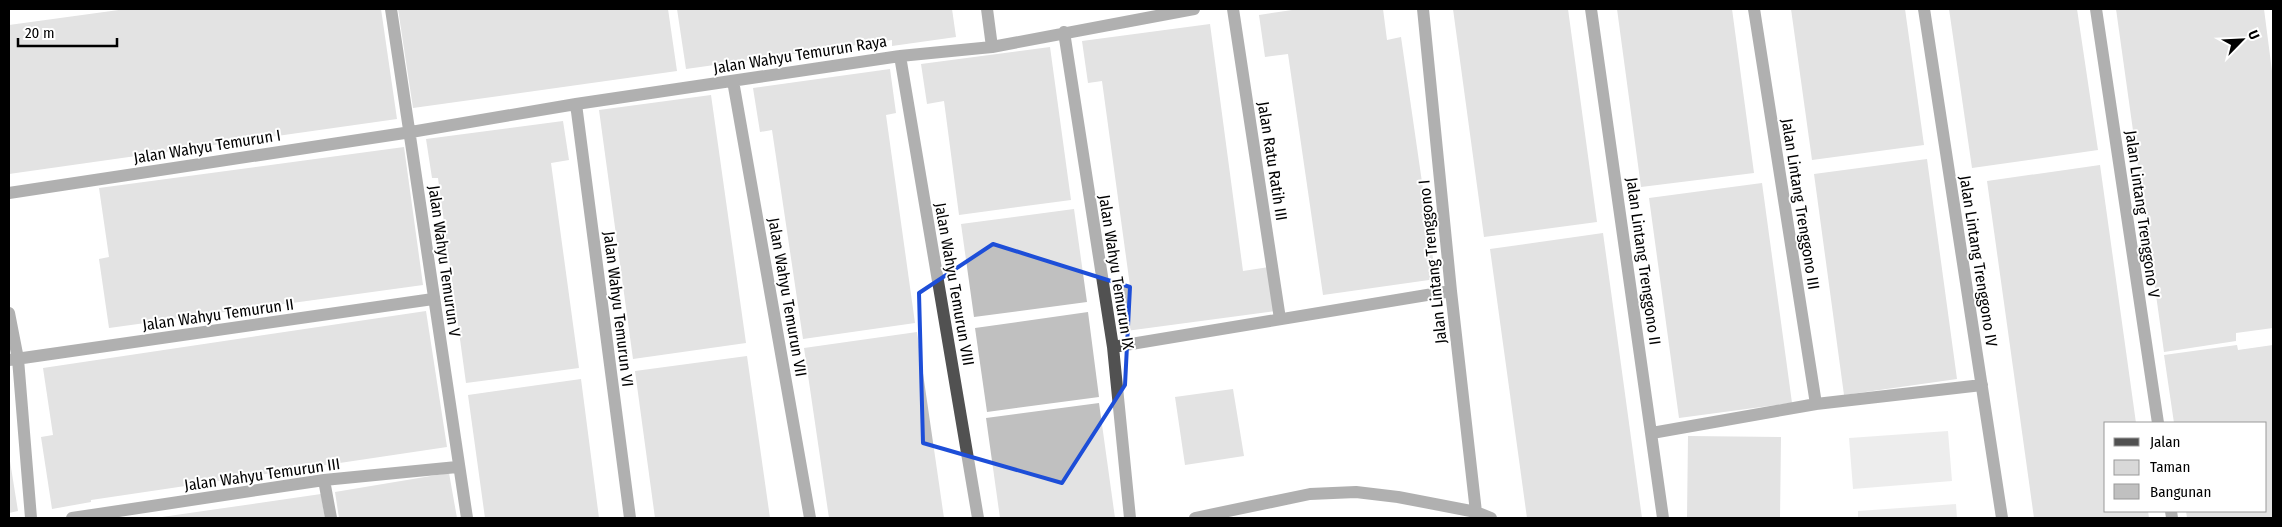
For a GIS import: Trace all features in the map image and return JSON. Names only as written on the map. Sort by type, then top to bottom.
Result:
[{"type":"street","name":"Jalan Wahyu Temurun V","points":[[391,9],[411,132],[433,299],[467,518]]},
{"type":"street","points":[[988,9],[992,47]]},
{"type":"street","name":"Jalan Wahyu Temurun Raya","points":[[411,132],[576,104],[900,56],[992,47],[1194,9]]},
{"type":"street","name":"Jalan Ratu Ratih III","points":[[1233,9],[1280,319]]},
{"type":"street","name":"Jalan Lintang Trenggono I","points":[[1423,9],[1451,291],[1476,512]]},
{"type":"street","name":"Jalan Lintang Trenggono II","points":[[1591,9],[1663,518]]},
{"type":"street","name":"Jalan Lintang Trenggono III","points":[[1754,9],[1816,404]]},
{"type":"street","name":"Jalan Lintang Trenggono IV","points":[[1924,9],[2002,518]]},
{"type":"street","name":"Jalan Lintang Trenggono V","points":[[2096,9],[2158,422]]},
{"type":"street","name":"Jalan Wahyu Temurun IX","points":[[1064,32],[1113,347],[1130,518]]},
{"type":"street","name":"Jalan Wahyu Temurun VIII","points":[[900,56],[978,518]]},
{"type":"street","name":"Jalan Wahyu Temurun VII","points":[[733,81],[810,518]]},
{"type":"street","name":"Jalan Wahyu Temurun VI","points":[[576,104],[630,518]]},
{"type":"street","name":"Jalan Wahyu Temurun I","points":[[9,193],[411,132]]},
{"type":"street","points":[[1113,347],[1451,291]]},
{"type":"street","name":"Jalan Wahyu Temurun II","points":[[13,360],[433,299]]},
{"type":"street","points":[[9,313],[31,518]]},
{"type":"street","points":[[1652,433],[1816,404],[1982,385]]},
{"type":"street","name":"Jalan Wahyu Temurun III","points":[[72,518],[324,480],[458,467]]},
{"type":"street","points":[[324,480],[331,518]]},
{"type":"street","points":[[1195,518],[1310,494],[1356,492],[1398,497],[1476,512],[1492,518]]},
{"type":"highlighted area","points":[[993,244],[1130,287],[1125,385],[1062,483],[923,443],[919,293]]},
{"type":"green space","points":[[1948,431],[1952,481],[1853,489],[1849,438]]},
{"type":"green space","points":[[1956,504],[1957,518],[1858,518],[1858,511]]},
{"type":"building","points":[[126,9],[381,9],[397,119],[9,174],[9,25]]},
{"type":"building","points":[[398,9],[668,9],[677,71],[413,108]]},
{"type":"building","points":[[677,9],[952,9],[956,37],[892,46],[892,40],[686,69]]},
{"type":"building","points":[[1299,9],[1383,9],[1387,40],[1401,37],[1436,279],[1323,295],[1288,54],[1265,57],[1259,15]]},
{"type":"building","points":[[1453,9],[1568,9],[1597,222],[1484,237]]},
{"type":"building","points":[[1617,9],[1732,9],[1754,173],[1641,187]]},
{"type":"building","points":[[1791,9],[1905,9],[1924,145],[1812,160]]},
{"type":"building","points":[[1949,9],[2077,9],[2098,150],[1972,168]]},
{"type":"building","points":[[2116,9],[2264,9],[2273,79],[2273,328],[2236,333],[2236,341],[2164,352]]},
{"type":"building","points":[[1210,24],[1243,271],[1269,267],[1275,311],[1126,331],[1120,287],[1130,286],[1102,81],[1088,83],[1082,41]]},
{"type":"building","points":[[1050,47],[1071,200],[959,215],[944,101],[927,104],[921,64]]},
{"type":"building","points":[[890,69],[896,113],[886,115],[915,323],[803,339],[772,130],[760,132],[753,88]]},
{"type":"building","points":[[711,95],[746,343],[633,359],[599,110]]},
{"type":"building","points":[[563,121],[569,160],[551,163],[579,368],[466,383],[438,178],[432,178],[426,139]]},
{"type":"building","points":[[404,147],[423,285],[109,328],[99,259],[109,257],[99,188]]},
{"type":"building","points":[[1927,159],[1957,379],[1844,395],[1814,174]]},
{"type":"building","points":[[2100,165],[2136,422],[2104,422],[2104,512],[2148,512],[2149,518],[2034,518],[1987,181]]},
{"type":"building","points":[[1762,183],[1792,403],[1679,418],[1649,198]]},
{"type":"building","points":[[1074,209],[1087,302],[974,317],[961,224]]},
{"type":"building","points":[[1603,233],[1642,518],[1527,518],[1490,249]]},
{"type":"building","points":[[426,311],[447,447],[91,500],[91,502],[52,509],[41,437],[53,435],[43,368]]},
{"type":"building","points":[[1088,312],[1099,397],[987,412],[975,328]]},
{"type":"building","points":[[917,332],[944,518],[829,518],[804,348]]},
{"type":"building","points":[[2237,345],[2238,350],[2273,345],[2273,518],[2187,518],[2186,512],[2267,512],[2267,422],[2174,422],[2164,355]]},
{"type":"building","points":[[747,356],[770,518],[655,518],[635,371]]},
{"type":"building","points":[[581,379],[599,518],[485,518],[468,395]]},
{"type":"building","points":[[1233,389],[1244,456],[1185,465],[1175,397]]},
{"type":"building","points":[[1099,403],[1115,518],[1000,518],[986,418]]},
{"type":"building","points":[[1688,436],[1781,437],[1780,518],[1687,518]]},
{"type":"building","points":[[9,455],[18,511],[9,513]]},
{"type":"building","points":[[449,473],[457,518],[339,518],[335,492]]},
{"type":"building","points":[[321,494],[325,518],[162,518],[162,517]]}]
